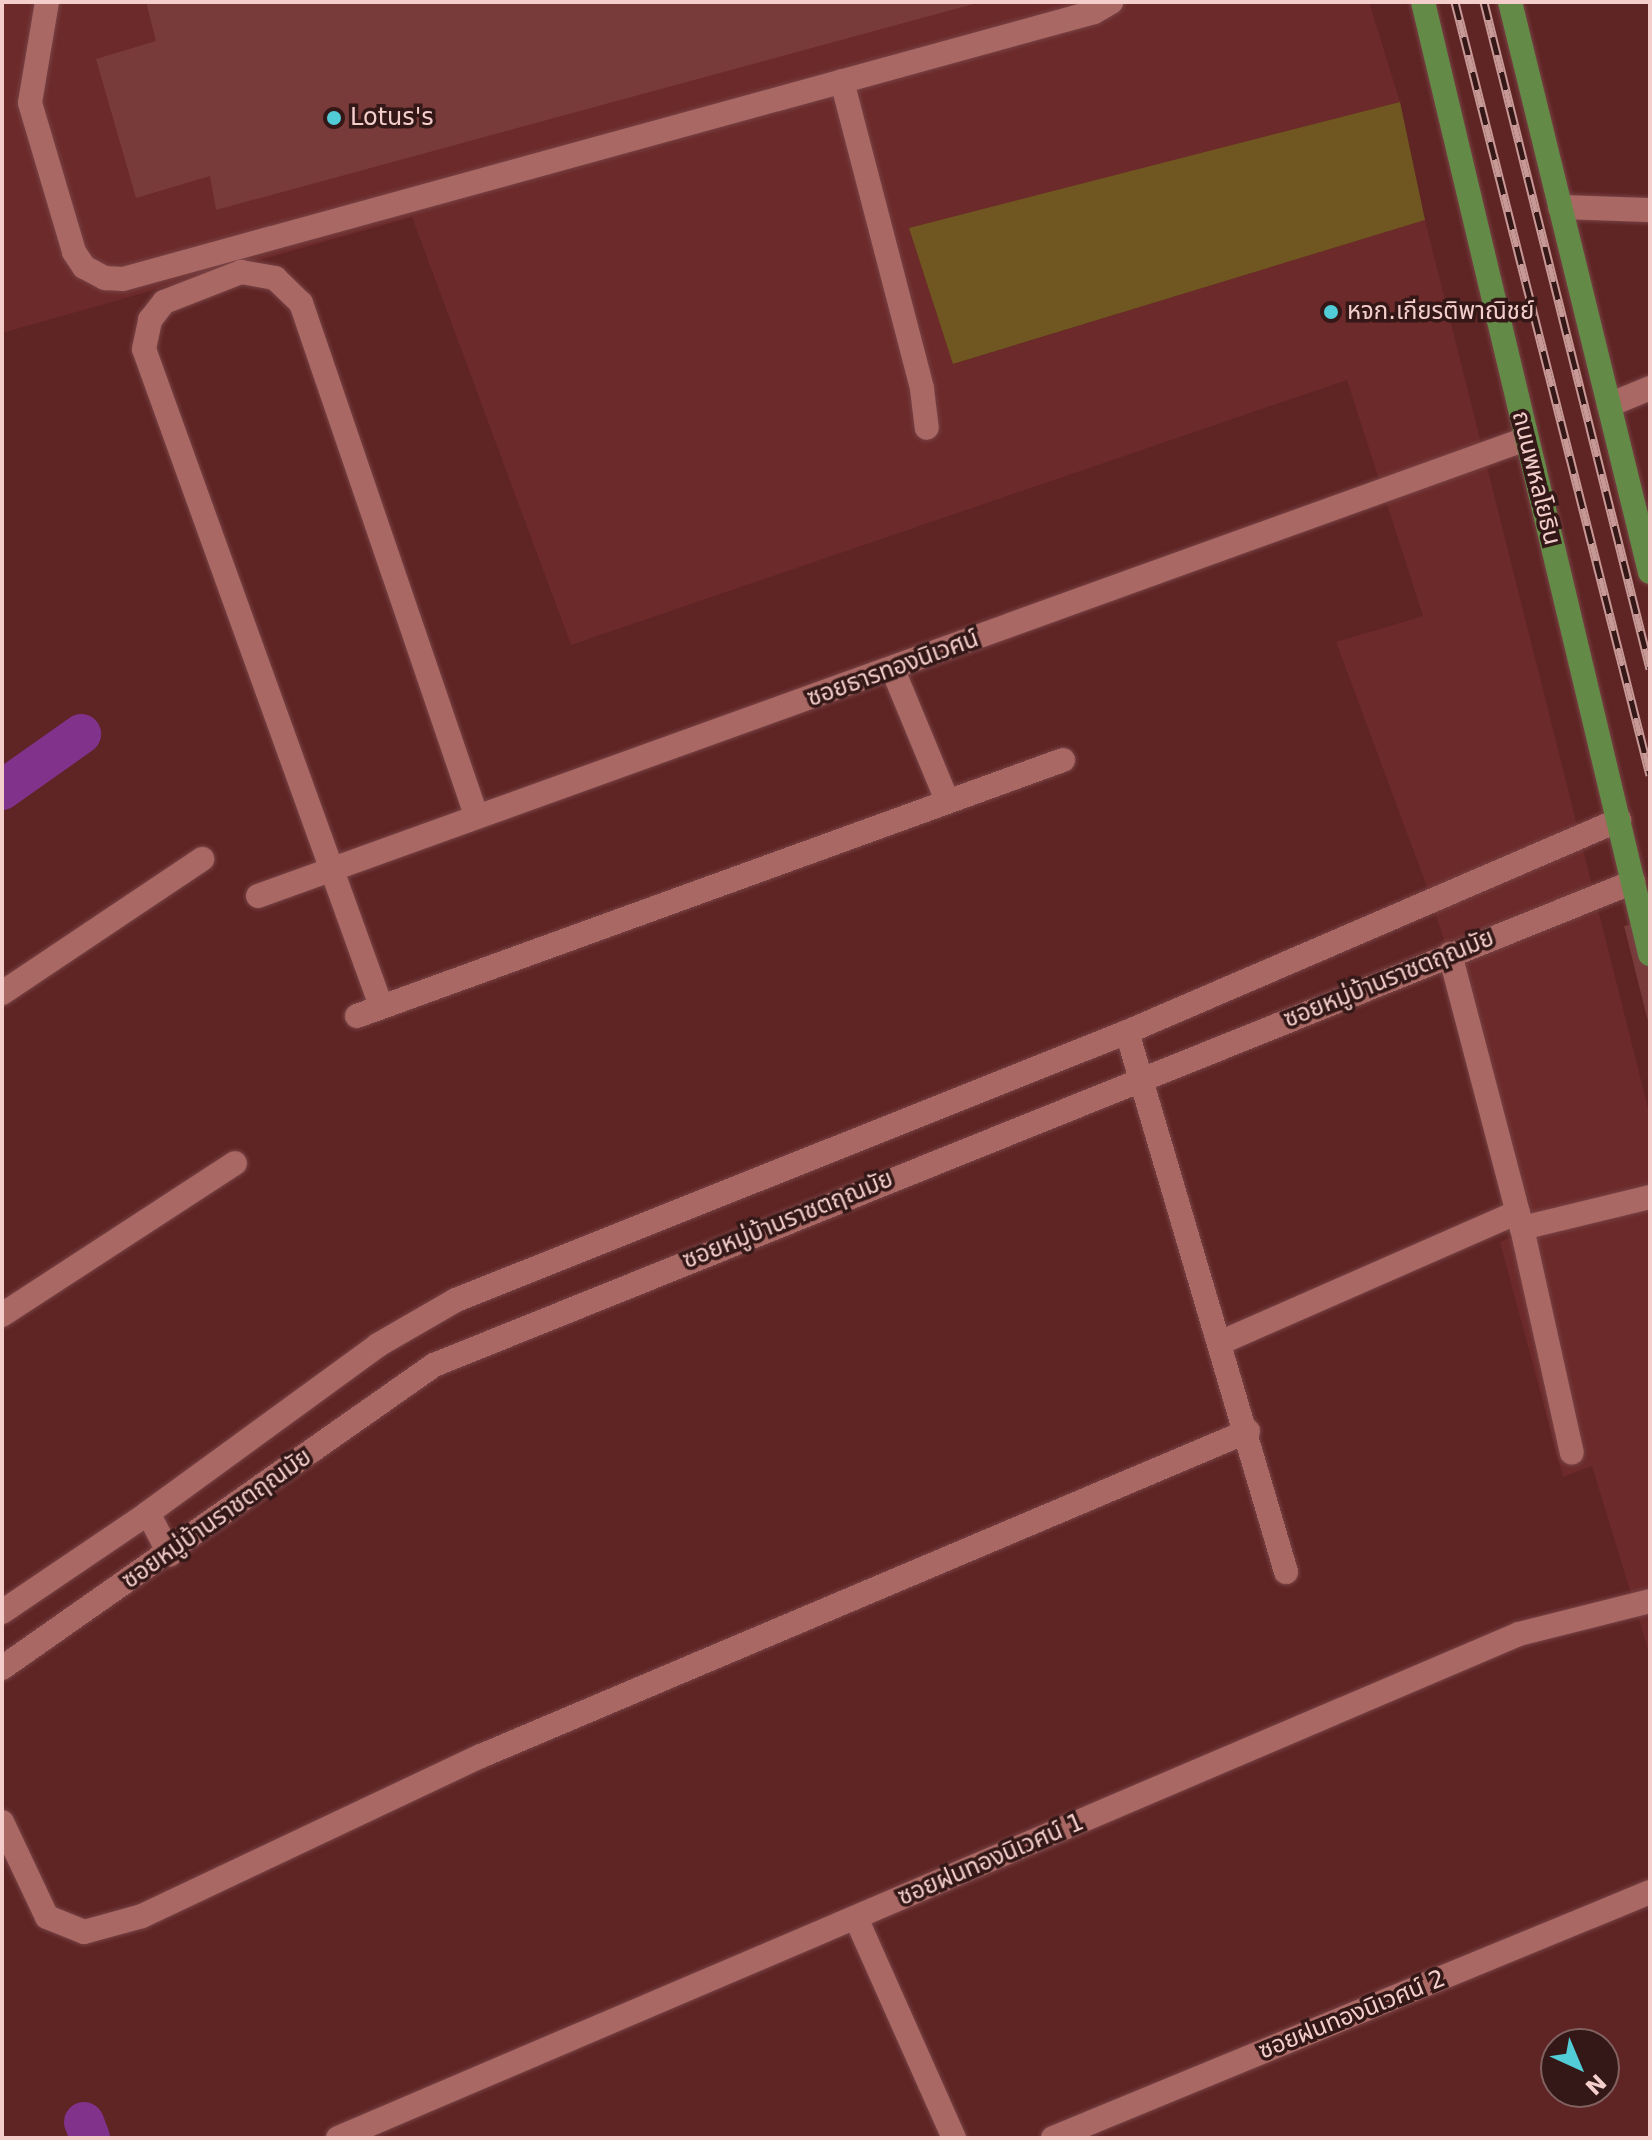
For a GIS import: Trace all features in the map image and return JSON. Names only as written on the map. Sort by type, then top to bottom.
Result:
[{"type":"main road","name":"ถนนพหลโยธิน","points":[[1423,2],[1650,954]]},
{"type":"main road","points":[[1510,2],[1649,560]]},
{"type":"street","points":[[47,2],[30,103],[74,252],[84,267],[105,278],[123,279],[1094,12],[1111,2]]},
{"type":"street","points":[[842,81],[922,389],[927,428]]},
{"type":"street","points":[[1560,207],[1650,210]]},
{"type":"street","points":[[381,1006],[335,868],[144,349],[150,320],[164,302],[241,272],[275,278],[301,303],[476,815]]},
{"type":"street","points":[[1609,405],[1650,388]]},
{"type":"street","name":"ซอยธารทองนิเวศน์","points":[[258,896],[476,815],[893,670],[1526,439]]},
{"type":"street","points":[[893,670],[946,798]]},
{"type":"street","points":[[357,1016],[946,798],[1063,760]]},
{"type":"street","name":"ซอยหมู่บ้านราชตฤณมัย","points":[[2,1612],[148,1513],[378,1345],[456,1300],[1127,1032],[1619,820]]},
{"type":"street","points":[[2,993],[202,859]]},
{"type":"street","name":"ซอยหมู่บ้านราชตฤณมัย","points":[[2,1668],[170,1555],[434,1365],[1633,882]]},
{"type":"street","points":[[1450,954],[1520,1220],[1572,1453]]},
{"type":"street","points":[[1127,1032],[1222,1342],[1286,1572]]},
{"type":"street","points":[[2,1315],[235,1163]]},
{"type":"street","points":[[1222,1342],[1520,1220],[1650,1197]]},
{"type":"street","points":[[2,1822],[47,1917],[84,1932],[142,1916],[481,1756],[1248,1431]]},
{"type":"street","points":[[148,1513],[170,1555]]},
{"type":"street","name":"ซอยฝนทองนิเวศน์ 1","points":[[338,2138],[1519,1634],[1650,1601]]},
{"type":"street","name":"ซอยฝนทองนิเวศน์ 2","points":[[1053,2138],[1650,1892]]},
{"type":"street","points":[[856,1918],[954,2138]]},
{"type":"shaded area","points":[[2,2],[1369,2],[1400,102],[910,228],[954,364],[1425,220],[1650,1116],[1650,1656],[1592,1466],[1563,1477],[1500,1242],[1536,1226],[1426,884],[1336,642],[1423,616],[1347,380],[571,645],[412,217],[2,333]]},
{"type":"shaded area","points":[[1400,102],[1425,220],[953,364],[909,228]]},
{"type":"building","name":"Lotus's","points":[[146,2],[977,3],[216,210],[210,176],[136,198],[96,59],[156,41]]},
{"type":"building","points":[[1650,920],[1650,1025],[1649,1025],[1624,926]]},
{"type":"waterway","points":[[2,790],[81,734]]},
{"type":"waterway","points":[[84,2122],[90,2138]]},
{"type":"railway","points":[[1455,2],[1650,775]]},
{"type":"railway","points":[[1484,2],[1650,669]]},
{"type":"place","name":"Lotus's","points":[[334,118]]},
{"type":"place","name":"หจก.เกียรติพาณิชย์","points":[[1331,312]]}]
